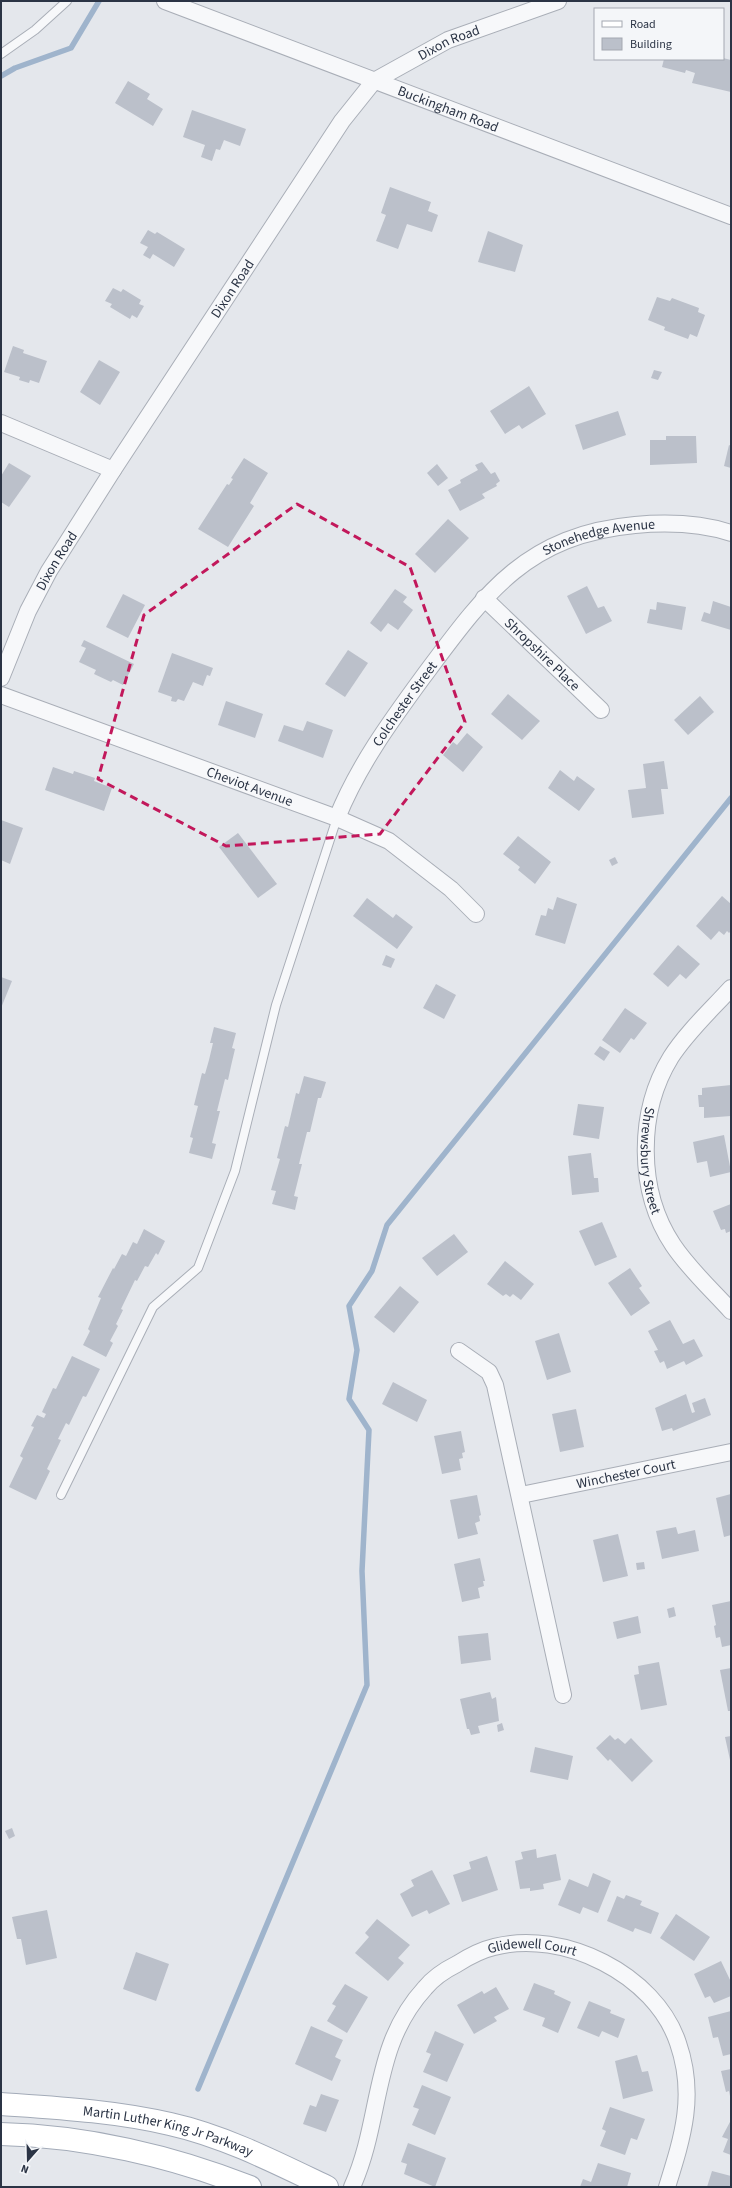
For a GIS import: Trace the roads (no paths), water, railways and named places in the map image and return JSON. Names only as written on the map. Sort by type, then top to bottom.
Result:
[{"type":"main road","name":"Martin Luther King Jr Parkway","points":[[1,2104],[90,2110],[171,2124],[249,2150],[327,2187]]},
{"type":"main road","name":"Martin Luther King Jr Parkway","points":[[1,2134],[63,2139],[131,2151],[211,2173],[250,2187]]},
{"type":"street","name":"Buckingham Road","points":[[165,1],[731,216]]},
{"type":"street","name":"Dixon Road","points":[[1,678],[28,611],[49,571],[112,470],[342,121],[374,81],[448,40],[558,1]]},
{"type":"street","points":[[1,423],[112,470]]},
{"type":"street","name":"Stonehedge Avenue","points":[[484,598],[502,580],[539,552],[560,542],[589,533],[617,527],[671,523],[698,525],[731,533]]},
{"type":"street","name":"Shropshire Place","points":[[484,598],[601,710]]},
{"type":"street","name":"Colchester Street","points":[[337,818],[365,759],[451,640],[484,598]]},
{"type":"street","name":"Cheviot Avenue","points":[[1,695],[337,818],[389,841],[451,889],[476,914]]},
{"type":"street","name":"Shrewsbury Street","points":[[731,988],[681,1045],[661,1076],[653,1094],[646,1139],[648,1174],[661,1223],[673,1244],[688,1263],[731,1311]]},
{"type":"street","points":[[459,1352],[489,1372],[496,1385],[563,1695]]},
{"type":"street","name":"Winchester Court","points":[[521,1495],[731,1452]]},
{"type":"street","name":"Glidewell Court","points":[[352,2187],[369,2141],[385,2060],[398,2026],[410,2007],[426,1987],[440,1973],[468,1958],[494,1947],[515,1944],[543,1944],[565,1948],[605,1963],[636,1984],[651,1997],[668,2021],[678,2041],[688,2085],[687,2109],[683,2136],[667,2187]]},
{"type":"lane","points":[[1,54],[35,30],[67,1]]},
{"type":"lane","points":[[61,1495],[153,1307],[198,1268],[235,1171],[276,1005],[337,818]]},
{"type":"waterway","points":[[1,76],[15,68],[71,48],[99,1]]},
{"type":"waterway","points":[[198,2089],[367,1685],[362,1571],[369,1430],[349,1399],[357,1350],[349,1306],[372,1271],[387,1225],[731,798]]}]
